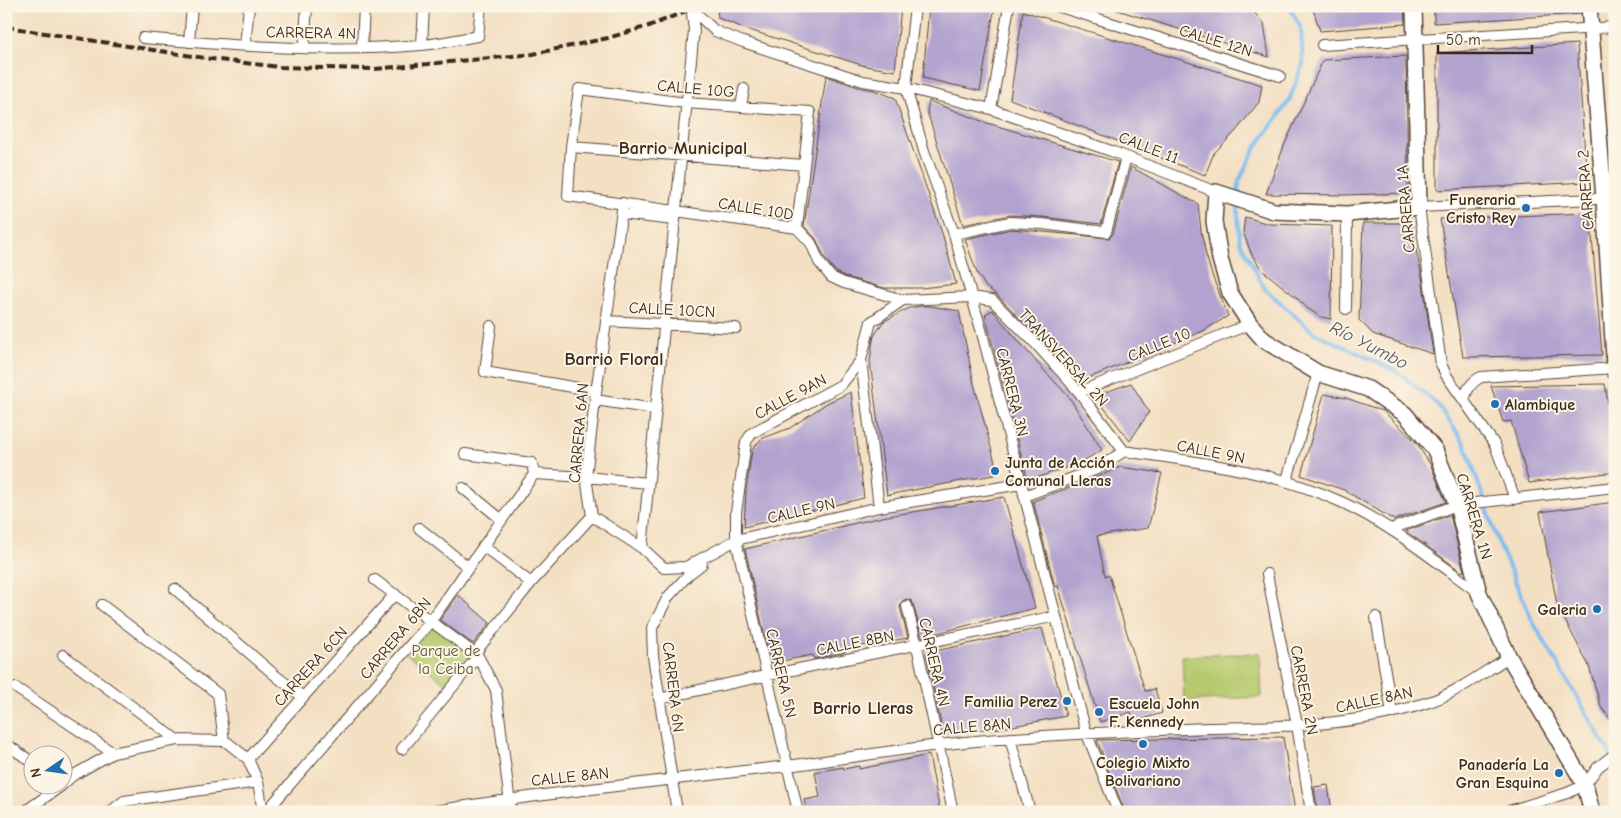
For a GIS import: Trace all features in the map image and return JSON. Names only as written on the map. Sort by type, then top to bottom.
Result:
[{"type":"street","points":[[189,42],[192,6]]},
{"type":"street","points":[[245,46],[249,6]]},
{"type":"street","points":[[304,48],[307,6]]},
{"type":"street","points":[[362,48],[364,6]]},
{"type":"street","points":[[422,45],[424,6]]},
{"type":"street","name":"CARRERA 4N","points":[[143,38],[245,46],[304,48],[422,45],[478,36],[480,6]]},
{"type":"street","name":"CARRERA 3N","points":[[915,6],[906,88],[924,151],[954,234],[972,297],[1086,732],[1118,812]]},
{"type":"street","points":[[991,109],[1009,6]]},
{"type":"street","name":"CALLE 12N","points":[[1056,6],[1280,76]]},
{"type":"street","name":"CARRERA 1A","points":[[1414,6],[1419,207],[1441,364],[1446,375],[1495,445],[1515,499]]},
{"type":"street","name":"CARRERA 2","points":[[1589,6],[1609,198],[1615,369]]},
{"type":"street","points":[[642,548],[694,30],[692,8]]},
{"type":"street","name":"CALLE 11","points":[[692,8],[715,31],[743,42],[863,81],[906,88],[991,109],[1126,157],[1218,193],[1274,211],[1347,214],[1419,207],[1609,198]]},
{"type":"street","points":[[1322,45],[1615,27]]},
{"type":"street","name":"CALLE 10G","points":[[572,147],[579,89],[686,103],[810,112],[804,165]]},
{"type":"street","points":[[742,107],[744,89]]},
{"type":"street","points":[[572,147],[804,165],[797,228]]},
{"type":"street","name":"CALLE 10D","points":[[572,147],[568,196],[623,208],[797,228],[811,243],[819,262],[831,277],[844,283],[903,300],[972,297]]},
{"type":"street","points":[[954,234],[1010,222],[1106,232],[1126,157]]},
{"type":"street","name":"CARRERA 1N","points":[[1218,193],[1214,221],[1220,259],[1230,293],[1250,324],[1264,340],[1318,373],[1368,389],[1405,414],[1435,450],[1463,504],[1479,593],[1509,657],[1585,785],[1592,812]]},
{"type":"street","name":"CARRERA 6AN","points":[[592,516],[586,477],[595,396],[623,208]]},
{"type":"street","points":[[1346,308],[1347,214]]},
{"type":"street","name":"TRANSVERSAL 2N","points":[[972,297],[992,300],[1036,344],[1079,392],[1124,451]]},
{"type":"street","name":"CALLE 9AN","points":[[736,540],[736,512],[746,442],[749,437],[752,433],[841,385],[861,360],[871,322],[903,300]]},
{"type":"street","name":"CALLE 10CN","points":[[606,321],[736,328]]},
{"type":"street","name":"CALLE 10","points":[[1079,392],[1250,324]]},
{"type":"street","points":[[491,326],[485,372],[655,408]]},
{"type":"street","points":[[861,360],[880,507]]},
{"type":"street","points":[[1464,401],[1465,391],[1475,379],[1481,377],[1615,369]]},
{"type":"street","points":[[1287,480],[1318,373]]},
{"type":"street","points":[[1024,496],[1097,469],[1124,451]]},
{"type":"street","name":"CALLE 9N","points":[[1124,451],[1287,480],[1339,501],[1391,529],[1479,593]]},
{"type":"street","points":[[465,454],[532,463],[534,474],[648,483]]},
{"type":"street","name":"CARRERA 6BN","points":[[265,812],[431,621],[534,474]]},
{"type":"street","name":"CALLE 9N","points":[[736,540],[880,507],[1021,484]]},
{"type":"street","points":[[1391,529],[1463,504],[1615,487]]},
{"type":"street","points":[[463,488],[502,520]]},
{"type":"street","points":[[402,749],[531,583],[592,516],[642,548],[664,568],[686,567],[736,540]]},
{"type":"street","points":[[418,528],[468,567]]},
{"type":"street","name":"CARRERA 5N","points":[[736,540],[798,812]]},
{"type":"street","name":"CARRERA 6N","points":[[677,812],[653,656],[652,628],[668,597],[688,574],[736,540]]},
{"type":"street","points":[[484,546],[531,583]]},
{"type":"street","name":"CARRERA 2N","points":[[1267,574],[1297,725],[1311,812]]},
{"type":"street","points":[[375,580],[476,654],[496,690],[511,812]]},
{"type":"street","points":[[175,589],[268,670],[303,697]]},
{"type":"street","name":"CARRERA 6CN","points":[[248,759],[395,594]]},
{"type":"street","points":[[102,605],[218,694],[224,741]]},
{"type":"street","name":"CARRERA 4N","points":[[907,606],[953,812]]},
{"type":"street","name":"CALLE 8BN","points":[[659,699],[1056,616]]},
{"type":"street","points":[[1376,616],[1392,713]]},
{"type":"street","points":[[63,655],[177,740]]},
{"type":"street","name":"CALLE 8AN","points":[[428,812],[510,798],[788,766],[938,744],[1086,732],[1350,722],[1392,713],[1434,700],[1456,690],[1509,657]]},
{"type":"street","points":[[16,688],[113,753]]},
{"type":"street","points":[[1010,738],[1030,812]]},
{"type":"street","points":[[72,776],[113,753],[177,740],[224,741],[248,759],[258,782],[265,812]]},
{"type":"street","points":[[6,744],[22,755]]},
{"type":"street","points":[[1506,812],[1567,793],[1585,785],[1598,766],[1615,754]]},
{"type":"street","points":[[110,812],[124,801],[258,782]]},
{"type":"street","points":[[24,812],[47,796]]},
{"type":"green space","name":"Parque de la Ceiba","points":[[432,625],[473,656],[450,687],[407,654]]},
{"type":"green space","points":[[1260,653],[1262,697],[1184,701],[1182,656]]},
{"type":"building","points":[[722,6],[901,6],[895,71],[865,66],[746,29],[718,18],[717,8]]},
{"type":"building","points":[[929,6],[995,6],[980,91],[923,78]]},
{"type":"building","points":[[1114,6],[1249,6],[1264,24],[1269,57],[1114,9]]},
{"type":"building","points":[[1312,6],[1404,6],[1405,24],[1320,31]]},
{"type":"building","points":[[1434,6],[1580,6],[1580,14],[1434,23]]},
{"type":"building","points":[[1023,11],[1262,85],[1259,102],[1236,131],[1214,153],[1205,175],[1010,99]]},
{"type":"building","points":[[1577,44],[1587,182],[1437,190],[1437,53]]},
{"type":"building","points":[[1406,56],[1408,193],[1345,195],[1266,194],[1284,146],[1323,60]]},
{"type":"building","points":[[826,76],[895,98],[943,236],[956,284],[921,288],[884,288],[846,277],[835,271],[825,258],[816,239],[804,226]]},
{"type":"building","points":[[929,101],[987,123],[1118,162],[1101,224],[1010,215],[963,225],[927,111]]},
{"type":"building","points":[[1131,167],[1198,204],[1206,255],[1228,316],[1203,331],[1081,381],[997,295],[986,287],[977,273],[965,239],[1011,229],[1109,238],[1113,234]]},
{"type":"building","points":[[1590,213],[1602,355],[1463,357],[1440,219]]},
{"type":"building","points":[[1245,217],[1269,224],[1332,226],[1331,319],[1321,317],[1307,308],[1262,270],[1252,255],[1243,232]]},
{"type":"building","points":[[1363,223],[1410,223],[1422,276],[1433,354],[1373,334],[1359,320]]},
{"type":"building","points":[[921,306],[959,311],[974,384],[998,474],[887,495],[870,361],[872,346],[874,336],[883,322],[909,308]]},
{"type":"building","points":[[992,310],[1069,397],[1102,450],[1081,462],[1028,481],[985,315]]},
{"type":"building","points":[[1131,383],[1149,412],[1130,441],[1095,396]]},
{"type":"building","points":[[1605,384],[1615,448],[1615,472],[1529,483],[1511,421],[1503,422],[1491,386]]},
{"type":"building","points":[[851,392],[864,498],[744,527],[746,491],[752,450],[761,439],[790,428],[827,403]]},
{"type":"building","points":[[1324,394],[1346,398],[1383,411],[1416,442],[1431,466],[1446,502],[1394,520],[1344,490],[1301,475]]},
{"type":"building","points":[[1120,467],[1162,473],[1148,528],[1097,536],[1105,576],[1109,575],[1145,691],[1155,689],[1162,713],[1133,722],[1131,712],[1100,722],[1058,586],[1055,587],[1033,501]]},
{"type":"building","points":[[1004,497],[1035,608],[922,637],[912,601],[906,599],[902,601],[900,607],[908,638],[845,649],[845,652],[814,659],[813,655],[771,663],[745,549],[882,517]]},
{"type":"building","points":[[1615,502],[1615,725],[1601,707],[1589,666],[1557,605],[1540,512]]},
{"type":"building","points":[[1450,515],[1464,571],[1462,572],[1406,531]]},
{"type":"building","points":[[458,595],[490,623],[473,644],[440,620]]},
{"type":"building","points":[[1042,628],[1066,716],[1002,728],[943,733],[926,653]]},
{"type":"building","points":[[1283,737],[1295,812],[1125,812],[1097,740]]},
{"type":"building","points":[[929,755],[940,812],[870,812],[870,808],[853,812],[807,812],[804,800],[820,797],[815,772],[843,767],[844,769],[859,766],[859,769]]},
{"type":"building","points":[[1328,785],[1332,812],[1318,812],[1314,787]]},
{"type":"waterway","name":"Río Yumbo","points":[[1238,195],[1239,181],[1255,149],[1289,101],[1303,64],[1301,28],[1289,6]]},
{"type":"waterway","name":"Río Yumbo","points":[[1238,202],[1240,241],[1265,289],[1313,332],[1398,372],[1437,404],[1465,444],[1499,544],[1533,622],[1615,762]]},
{"type":"railway","points":[[6,27],[211,59],[280,67],[375,69],[533,54],[608,38],[652,25],[698,6]]},
{"type":"place","name":"Funeraria Cristo Rey","points":[[1526,208]]},
{"type":"place","name":"Alambique","points":[[1495,404]]},
{"type":"place","name":"Junta de Acción Comunal Lleras","points":[[995,471]]},
{"type":"place","name":"Galeria","points":[[1597,609]]},
{"type":"place","name":"Familia Perez","points":[[1067,701]]},
{"type":"place","name":"Escuela John F. Kennedy","points":[[1099,712]]},
{"type":"place","name":"Colegio Mixto Bolivariano","points":[[1143,744]]},
{"type":"place","name":"Panadería La Gran Esquina","points":[[1559,773]]},
{"type":"district","name":"Barrio Municipal","points":[[683,148]]},
{"type":"district","name":"Barrio Floral","points":[[614,359]]},
{"type":"district","name":"Barrio Lleras","points":[[863,708]]}]
